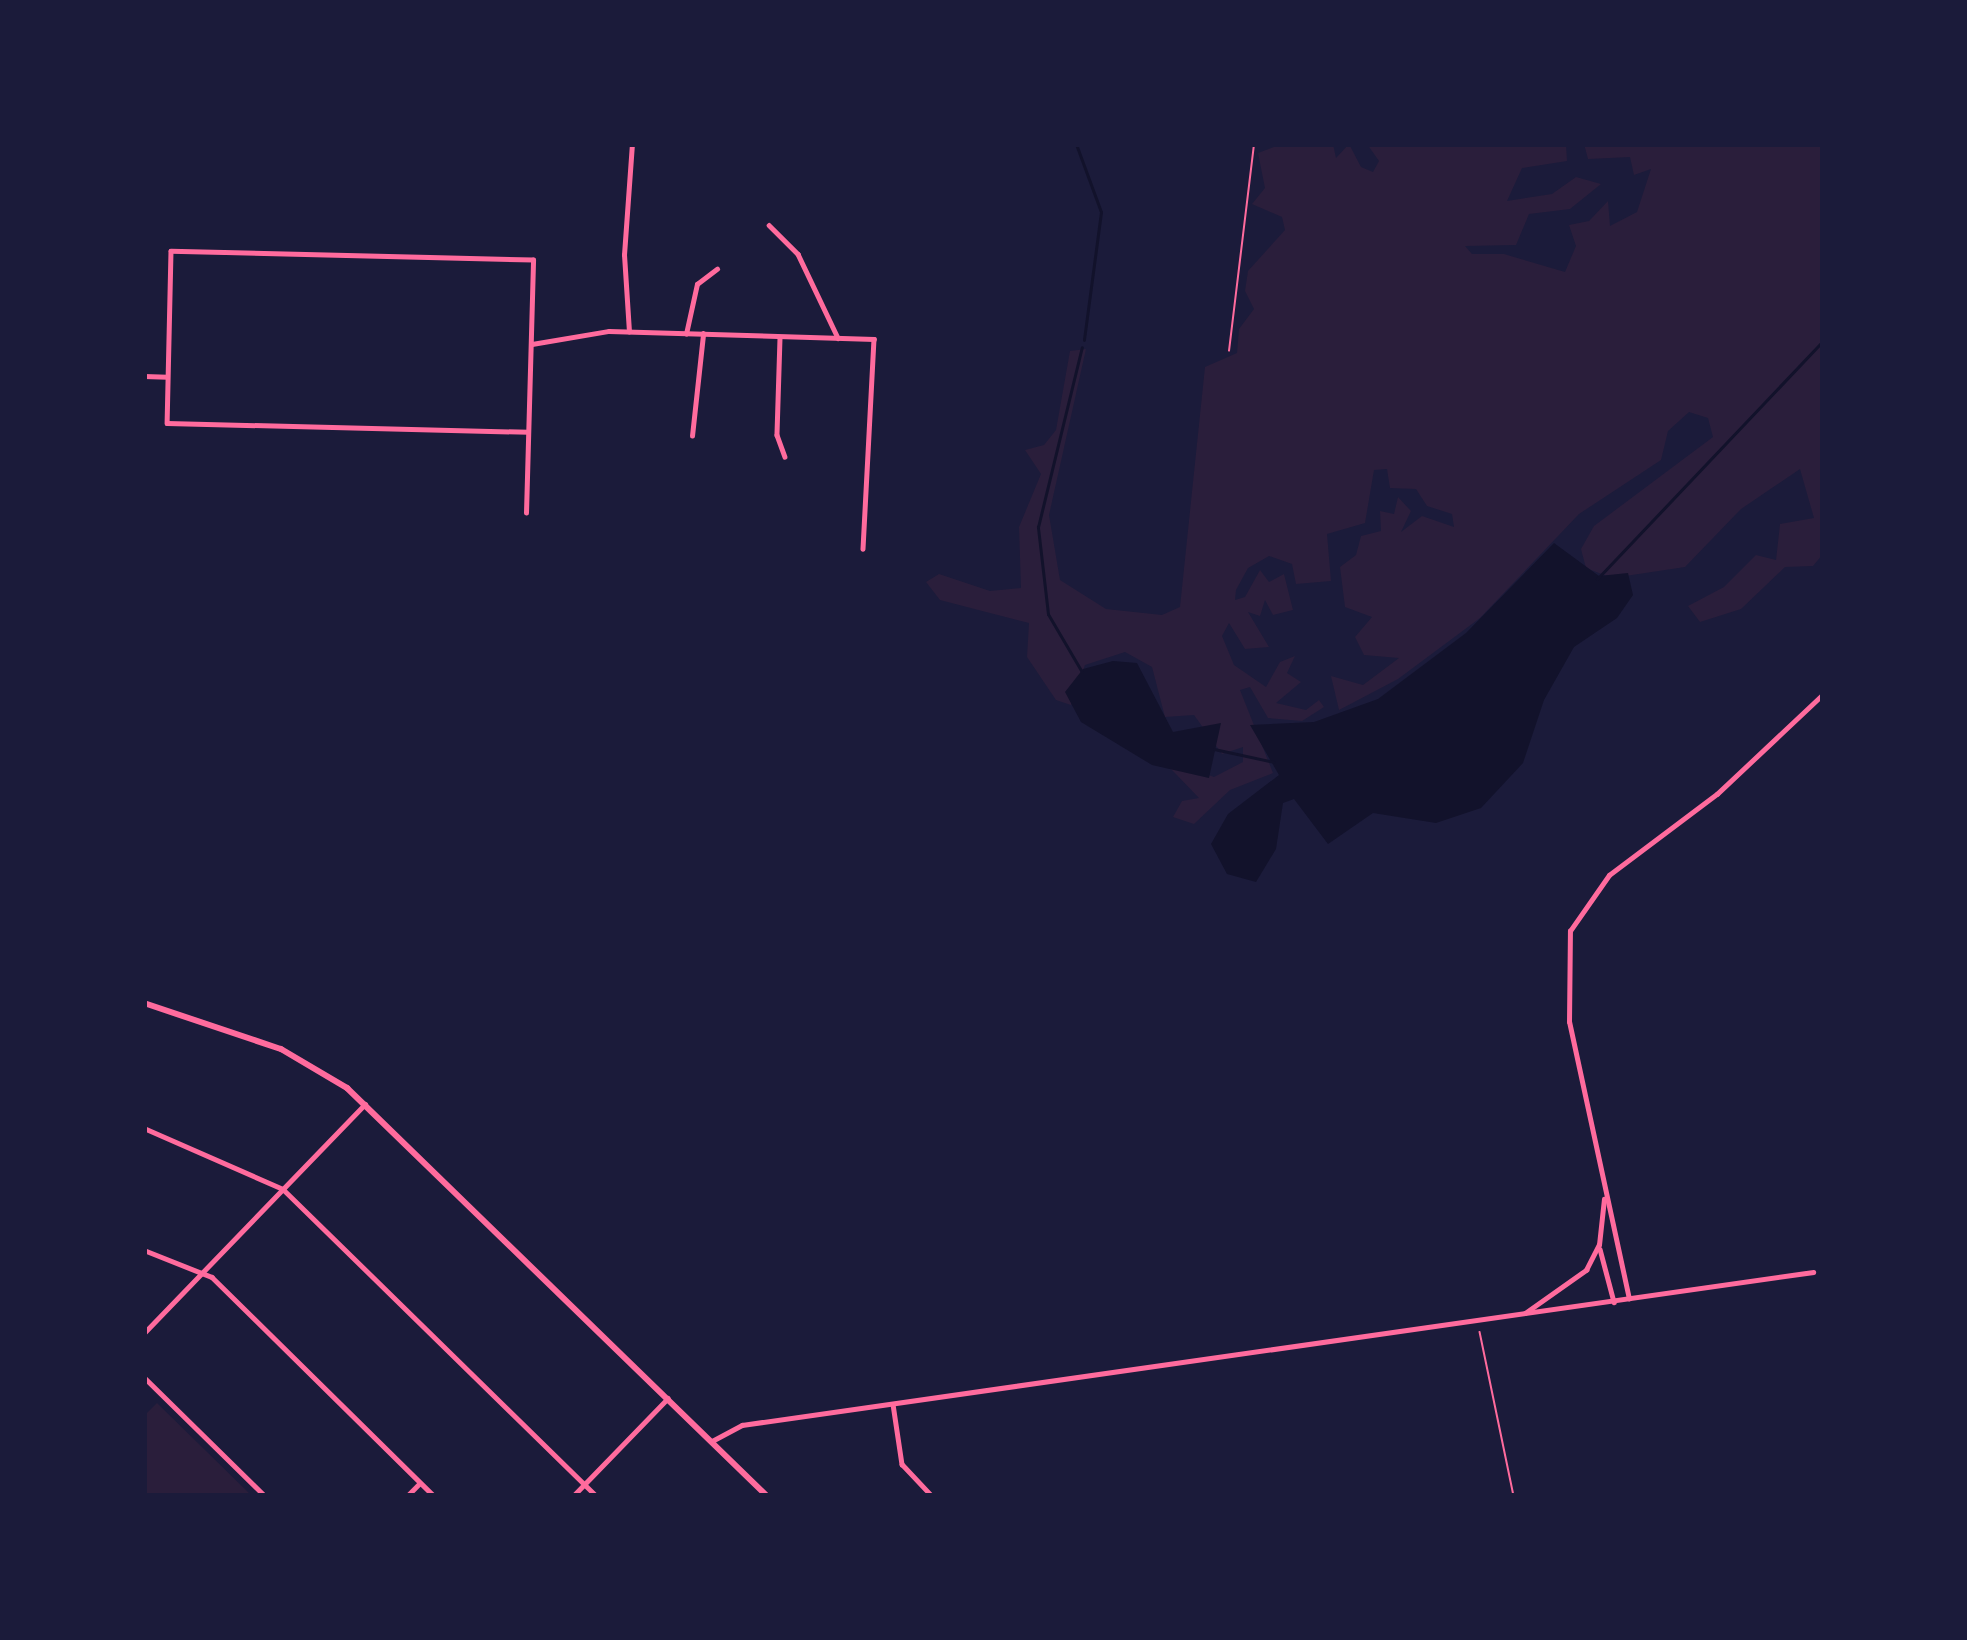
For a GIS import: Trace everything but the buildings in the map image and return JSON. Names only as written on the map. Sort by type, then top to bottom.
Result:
[{"type":"street","points":[[629,332],[624,255],[632,144]]},
{"type":"street","points":[[769,225],[798,254],[838,338]]},
{"type":"street","points":[[526,513],[533,260],[171,251],[166,423],[528,432]]},
{"type":"street","points":[[686,334],[697,284],[717,269]]},
{"type":"street","points":[[532,344],[629,332],[874,339],[863,549]]},
{"type":"street","points":[[692,436],[703,334]]},
{"type":"street","points":[[780,336],[777,435],[785,457]]},
{"type":"street","points":[[144,376],[167,377]]},
{"type":"street","points":[[1629,1299],[1564,990],[1570,931],[1609,875],[1717,794],[1823,694]]},
{"type":"street","points":[[144,1003],[281,1048],[365,1104],[767,1496]]},
{"type":"street","points":[[144,1333],[365,1104]]},
{"type":"street","points":[[144,1129],[283,1190],[597,1496]]},
{"type":"street","points":[[1604,1187],[1600,1247],[1614,1302]]},
{"type":"street","points":[[1600,1247],[1617,1246]]},
{"type":"street","points":[[1518,1316],[1571,1287],[1600,1247]]},
{"type":"street","points":[[144,1250],[202,1271],[434,1496]]},
{"type":"street","points":[[712,1442],[742,1425],[1814,1272]]},
{"type":"street","points":[[144,1377],[265,1496]]},
{"type":"street","points":[[573,1496],[668,1397]]},
{"type":"street","points":[[892,1403],[902,1464],[932,1496]]},
{"type":"street","points":[[407,1496],[420,1483]]},
{"type":"path","points":[[1229,351],[1254,144]]},
{"type":"path","points":[[1478,1322],[1514,1496]]},
{"type":"shaded area","points":[[1282,144],[1333,144],[1336,158],[1349,144],[1361,167],[1373,172],[1379,161],[1367,144],[1566,144],[1567,161],[1522,168],[1507,201],[1552,194],[1576,177],[1601,184],[1570,209],[1529,214],[1516,245],[1465,246],[1472,254],[1504,254],[1565,272],[1576,246],[1569,225],[1589,221],[1608,201],[1610,226],[1637,212],[1651,169],[1634,175],[1630,157],[1588,159],[1584,144],[1823,144],[1823,554],[1813,566],[1785,567],[1741,609],[1700,622],[1688,606],[1724,587],[1756,555],[1776,560],[1780,524],[1814,518],[1800,469],[1741,509],[1685,567],[1612,578],[1586,568],[1581,549],[1594,526],[1713,437],[1708,418],[1689,412],[1668,431],[1661,460],[1579,514],[1480,618],[1398,679],[1339,710],[1331,676],[1363,685],[1399,658],[1364,655],[1355,637],[1372,617],[1345,607],[1340,567],[1356,555],[1361,536],[1381,531],[1380,511],[1394,514],[1398,497],[1411,511],[1401,532],[1422,516],[1454,527],[1452,514],[1427,506],[1416,489],[1390,488],[1387,469],[1374,470],[1365,523],[1327,534],[1331,581],[1296,584],[1292,564],[1269,556],[1248,568],[1236,590],[1235,600],[1245,597],[1260,570],[1269,582],[1284,574],[1293,610],[1273,615],[1265,600],[1260,616],[1248,612],[1269,647],[1245,649],[1229,623],[1222,636],[1234,665],[1266,687],[1280,662],[1295,656],[1287,673],[1301,682],[1276,703],[1306,710],[1319,700],[1324,707],[1302,721],[1268,718],[1250,687],[1240,690],[1273,773],[1230,790],[1194,824],[1173,817],[1182,801],[1199,798],[1171,769],[1179,764],[1214,777],[1243,762],[1243,747],[1222,754],[1194,715],[1165,717],[1152,667],[1125,652],[1085,665],[1071,705],[1056,700],[1027,657],[1029,623],[940,600],[926,582],[939,574],[990,591],[1021,588],[1019,527],[1041,474],[1025,450],[1044,445],[1056,430],[1070,351],[1086,349],[1049,515],[1060,580],[1106,609],[1162,615],[1180,607],[1205,367],[1237,353],[1239,329],[1254,309],[1245,291],[1248,271],[1285,230],[1282,217],[1252,204],[1265,188],[1258,153]]},
{"type":"shaded area","points":[[1554,543],[1599,576],[1628,573],[1633,595],[1617,618],[1574,647],[1544,700],[1523,763],[1481,808],[1436,823],[1373,813],[1328,844],[1294,799],[1283,803],[1276,849],[1256,882],[1227,874],[1211,844],[1228,814],[1279,775],[1250,725],[1314,722],[1378,699],[1466,633]]},
{"type":"shaded area","points":[[1113,661],[1137,663],[1173,732],[1221,723],[1209,778],[1152,765],[1081,722],[1065,692],[1083,669]]},
{"type":"shaded area","points":[[157,1403],[252,1496],[144,1496],[144,1416]]},
{"type":"waterway","points":[[1076,144],[1101,212],[1084,340]]},
{"type":"waterway","points":[[1597,579],[1823,341]]},
{"type":"waterway","points":[[1082,347],[1038,527],[1048,614],[1082,672]]},
{"type":"waterway","points":[[1214,749],[1274,762]]}]
